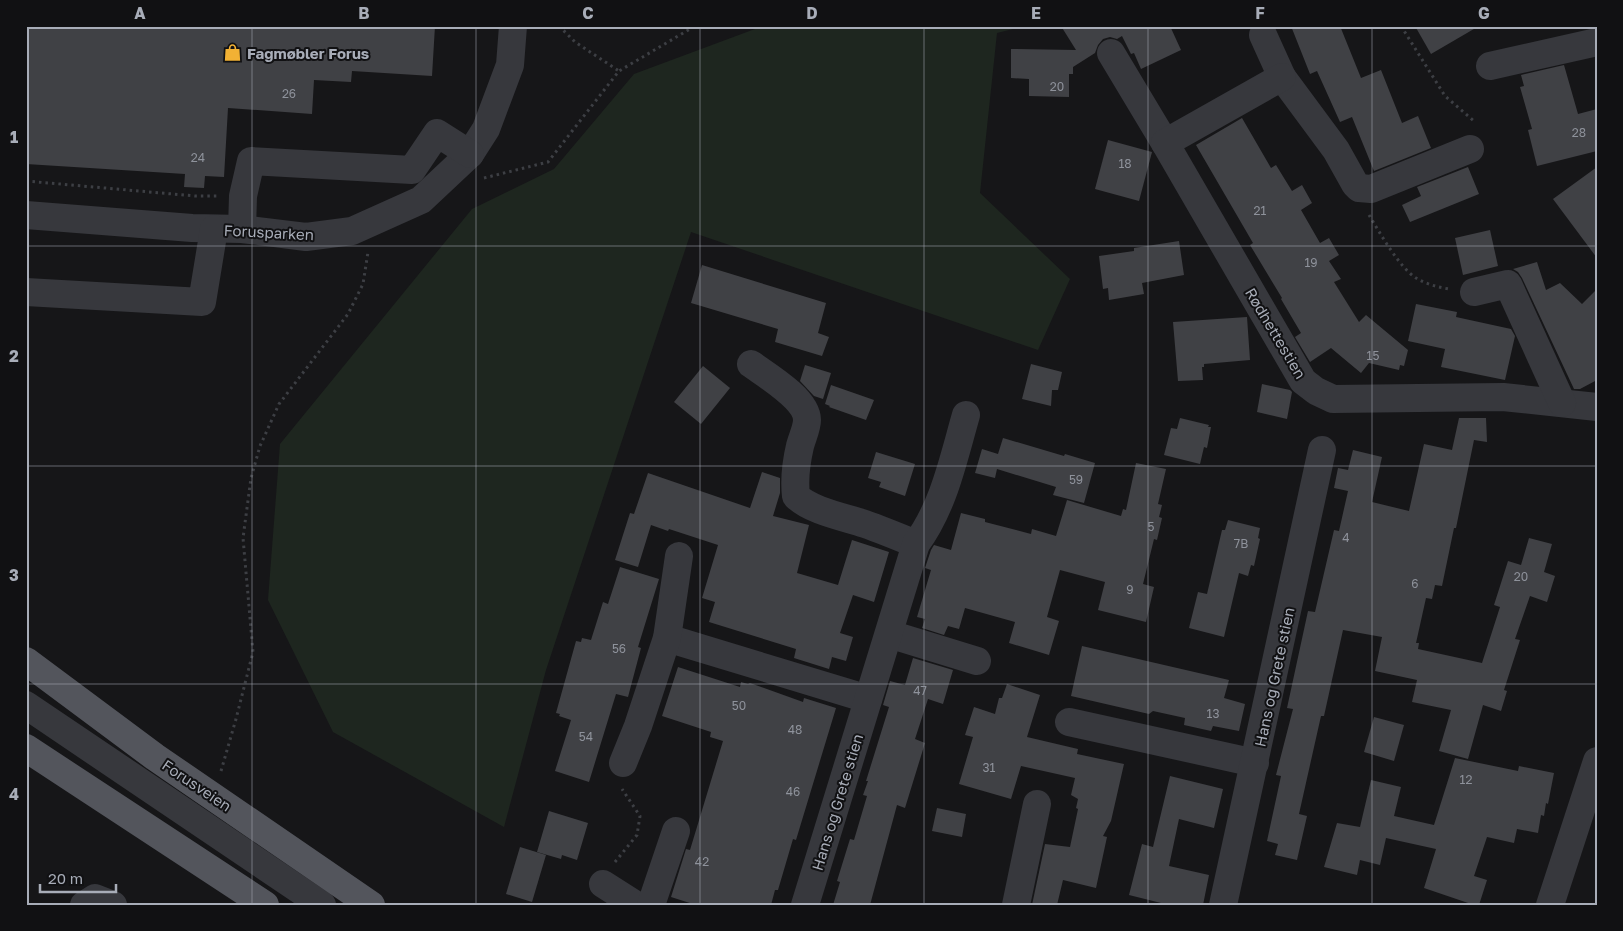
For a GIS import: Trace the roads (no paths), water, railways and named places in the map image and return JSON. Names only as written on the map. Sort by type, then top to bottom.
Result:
[{"type":"main road","name":"Forusveien","points":[[26,661],[155,757],[371,905]]},
{"type":"main road","points":[[26,748],[266,905]]},
{"type":"street","name":"Forusparken","points":[[26,215],[214,229],[242,229],[306,237],[352,232],[421,200],[470,154],[486,129],[510,65],[513,26]]},
{"type":"street","points":[[1263,35],[1282,77],[1336,150],[1359,188],[1371,189],[1474,137]]},
{"type":"street","points":[[1490,66],[1597,42]]},
{"type":"street","name":"Rødhettestien","points":[[1111,53],[1303,381],[1316,391],[1333,399],[1503,397],[1597,407]]},
{"type":"street","points":[[1165,143],[1282,77]]},
{"type":"street","points":[[242,229],[243,196],[251,161],[412,170],[437,132],[470,154]]},
{"type":"street","points":[[26,292],[202,302],[214,229]]},
{"type":"street","points":[[1474,292],[1508,284],[1562,403]]},
{"type":"street","points":[[751,364],[792,394],[803,407],[807,419],[794,478],[796,496],[800,501],[916,544]]},
{"type":"street","name":"Hans og Grete stien","points":[[805,905],[916,544],[927,529],[945,489],[966,415]]},
{"type":"street","name":"Hans og Grete stien","points":[[1223,905],[1322,450]]},
{"type":"street","points":[[623,763],[638,726],[668,638],[679,556]]},
{"type":"street","points":[[889,634],[977,661]]},
{"type":"street","points":[[668,638],[868,699]]},
{"type":"street","points":[[26,705],[322,905]]},
{"type":"street","points":[[1069,722],[1255,764]]},
{"type":"street","points":[[1550,905],[1597,761]]},
{"type":"street","points":[[1016,905],[1037,804]]},
{"type":"street","points":[[651,905],[676,831]]},
{"type":"street","points":[[603,884],[636,905]]},
{"type":"street","points":[[84,905],[95,898],[113,905]]},
{"type":"place","name":"Fagmøbler Forus","points":[[233,53]]}]
